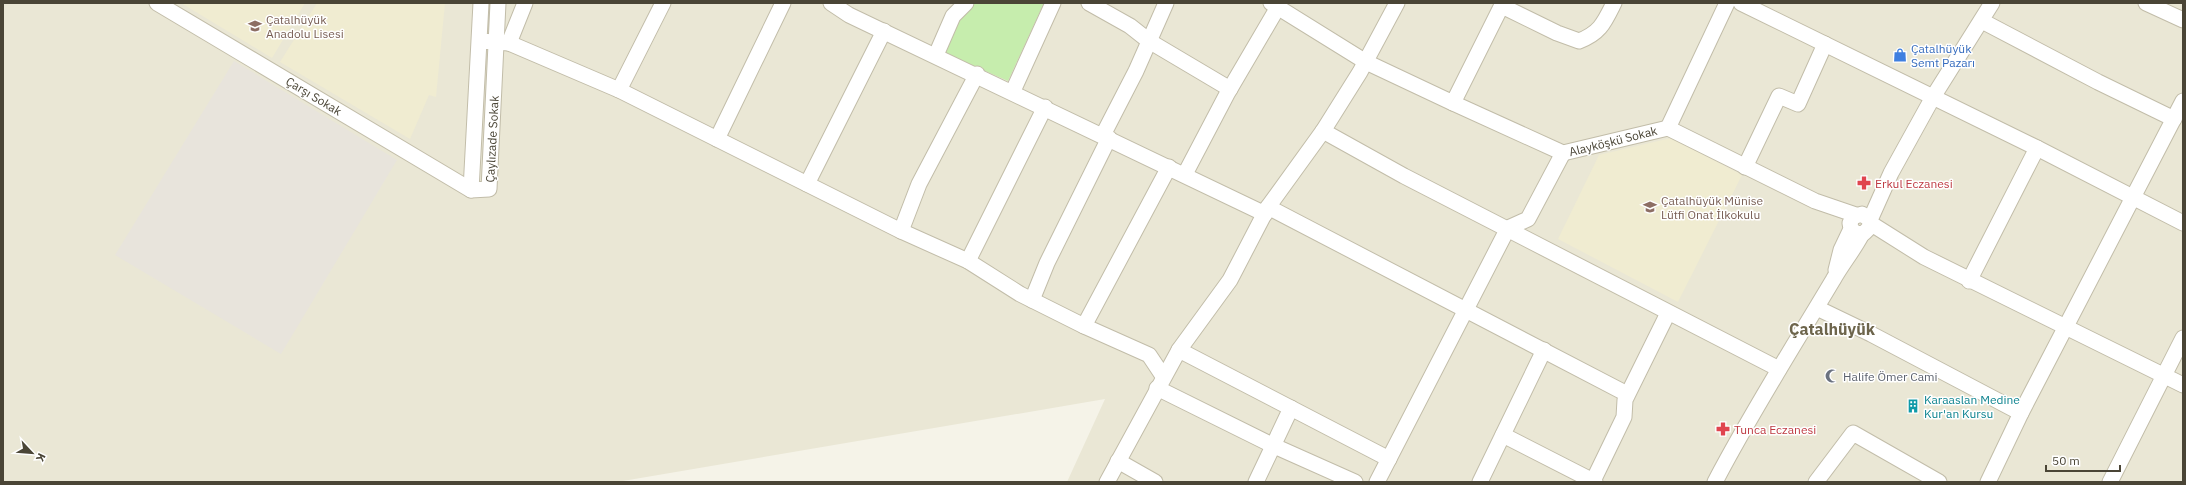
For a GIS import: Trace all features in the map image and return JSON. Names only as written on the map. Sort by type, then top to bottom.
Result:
[{"type":"street","name":"Çarşı Sokak","points":[[157,3],[471,190]]},
{"type":"street","name":"Çaylızade Sokak","points":[[481,3],[471,190],[489,189],[502,43],[498,3]]},
{"type":"street","points":[[502,43],[525,3]]},
{"type":"street","points":[[619,90],[664,3]]},
{"type":"street","points":[[717,138],[783,3]]},
{"type":"street","points":[[831,3],[849,15],[977,74],[1169,167],[1266,210],[1466,309],[1627,394]]},
{"type":"street","points":[[936,55],[953,16],[966,3]]},
{"type":"street","points":[[1012,91],[1052,3]]},
{"type":"street","points":[[1089,3],[1130,26],[1149,41],[1230,89]]},
{"type":"street","points":[[1032,300],[1047,263],[1166,3]]},
{"type":"street","points":[[1108,482],[1160,382],[1179,350],[1230,280],[1266,210],[1323,131],[1366,62],[1397,3]]},
{"type":"street","points":[[1453,103],[1502,5],[1557,33],[1579,41],[1592,36],[1601,27],[1614,3]]},
{"type":"street","points":[[1668,128],[1727,3]]},
{"type":"street","points":[[1741,3],[2037,148],[2183,223]]},
{"type":"street","points":[[1721,478],[1779,369],[1834,278],[1841,250],[1860,225],[1933,97],[1992,3]]},
{"type":"street","points":[[1185,174],[1275,5]]},
{"type":"street","name":"Alayköşkü Sokak","points":[[1275,5],[1366,62],[1563,153],[1668,128],[1815,201],[1969,281],[2183,385]]},
{"type":"street","points":[[2155,5],[2183,20]]},
{"type":"street","points":[[1982,21],[2098,82],[2174,119]]},
{"type":"street","points":[[807,184],[884,31]]},
{"type":"street","points":[[480,41],[502,43],[619,90],[901,231],[968,261],[1032,300],[1084,326],[1149,355],[1160,382],[1272,445],[1355,482]]},
{"type":"street","points":[[1745,167],[1779,96],[1798,104],[1825,44]]},
{"type":"street","points":[[901,231],[919,184],[977,74]]},
{"type":"street","points":[[1988,482],[2021,413],[2066,329],[2183,101]]},
{"type":"street","points":[[968,261],[1045,107]]},
{"type":"street","points":[[1323,131],[1404,176],[1508,228],[1668,313],[1779,369]]},
{"type":"street","points":[[1969,281],[2037,148]]},
{"type":"street","points":[[1377,482],[1508,228],[1528,219],[1563,153]]},
{"type":"street","points":[[1084,326],[1169,167]]},
{"type":"street","points":[[1817,308],[1871,334],[2021,413]]},
{"type":"street","points":[[1503,434],[1594,482],[1624,417],[1625,400],[1627,394],[1668,313]]},
{"type":"street","points":[[2110,482],[2183,338]]},
{"type":"street","points":[[1179,350],[1389,459]]},
{"type":"street","points":[[1480,482],[1544,350]]},
{"type":"street","points":[[1256,482],[1272,445],[1291,408]]},
{"type":"street","points":[[1816,482],[1853,433],[1939,482]]},
{"type":"street","points":[[1118,461],[1155,482]]},
{"type":"shaded area","points":[[3,3],[2183,3],[2183,482],[1067,482],[1105,399],[617,482],[3,482]]},
{"type":"shaded area","name":"Çatalhüyük Anadolu Lisesi","points":[[181,3],[305,3],[272,58]]},
{"type":"shaded area","points":[[317,3],[445,3],[436,97],[429,95],[410,139],[280,62]]},
{"type":"shaded area","points":[[234,61],[397,160],[281,354],[115,255]]},
{"type":"shaded area","name":"Çatalhüyük Münise Lütfi Onat İlkokulu","points":[[1671,138],[1742,175],[1678,302],[1558,239],[1599,155]]},
{"type":"green space","points":[[975,3],[1044,3],[1008,81],[942,52],[965,10]]},
{"type":"place","name":"Çatalhüyük Anadolu Lisesi","points":[[255,26]]},
{"type":"place","name":"Çatalhüyük Semt Pazarı","points":[[1900,55]]},
{"type":"place","name":"Erkul Eczanesi","points":[[1864,183]]},
{"type":"place","name":"Çatalhüyük Münise Lütfi Onat İlkokulu","points":[[1650,207]]},
{"type":"place","name":"Halife Ömer Cami","points":[[1832,376]]},
{"type":"place","name":"Karaaslan Medine Kur'an Kursu","points":[[1913,406]]},
{"type":"place","name":"Tunca Eczanesi","points":[[1723,429]]},
{"type":"district","name":"Çatalhüyük","points":[[1832,329]]}]
